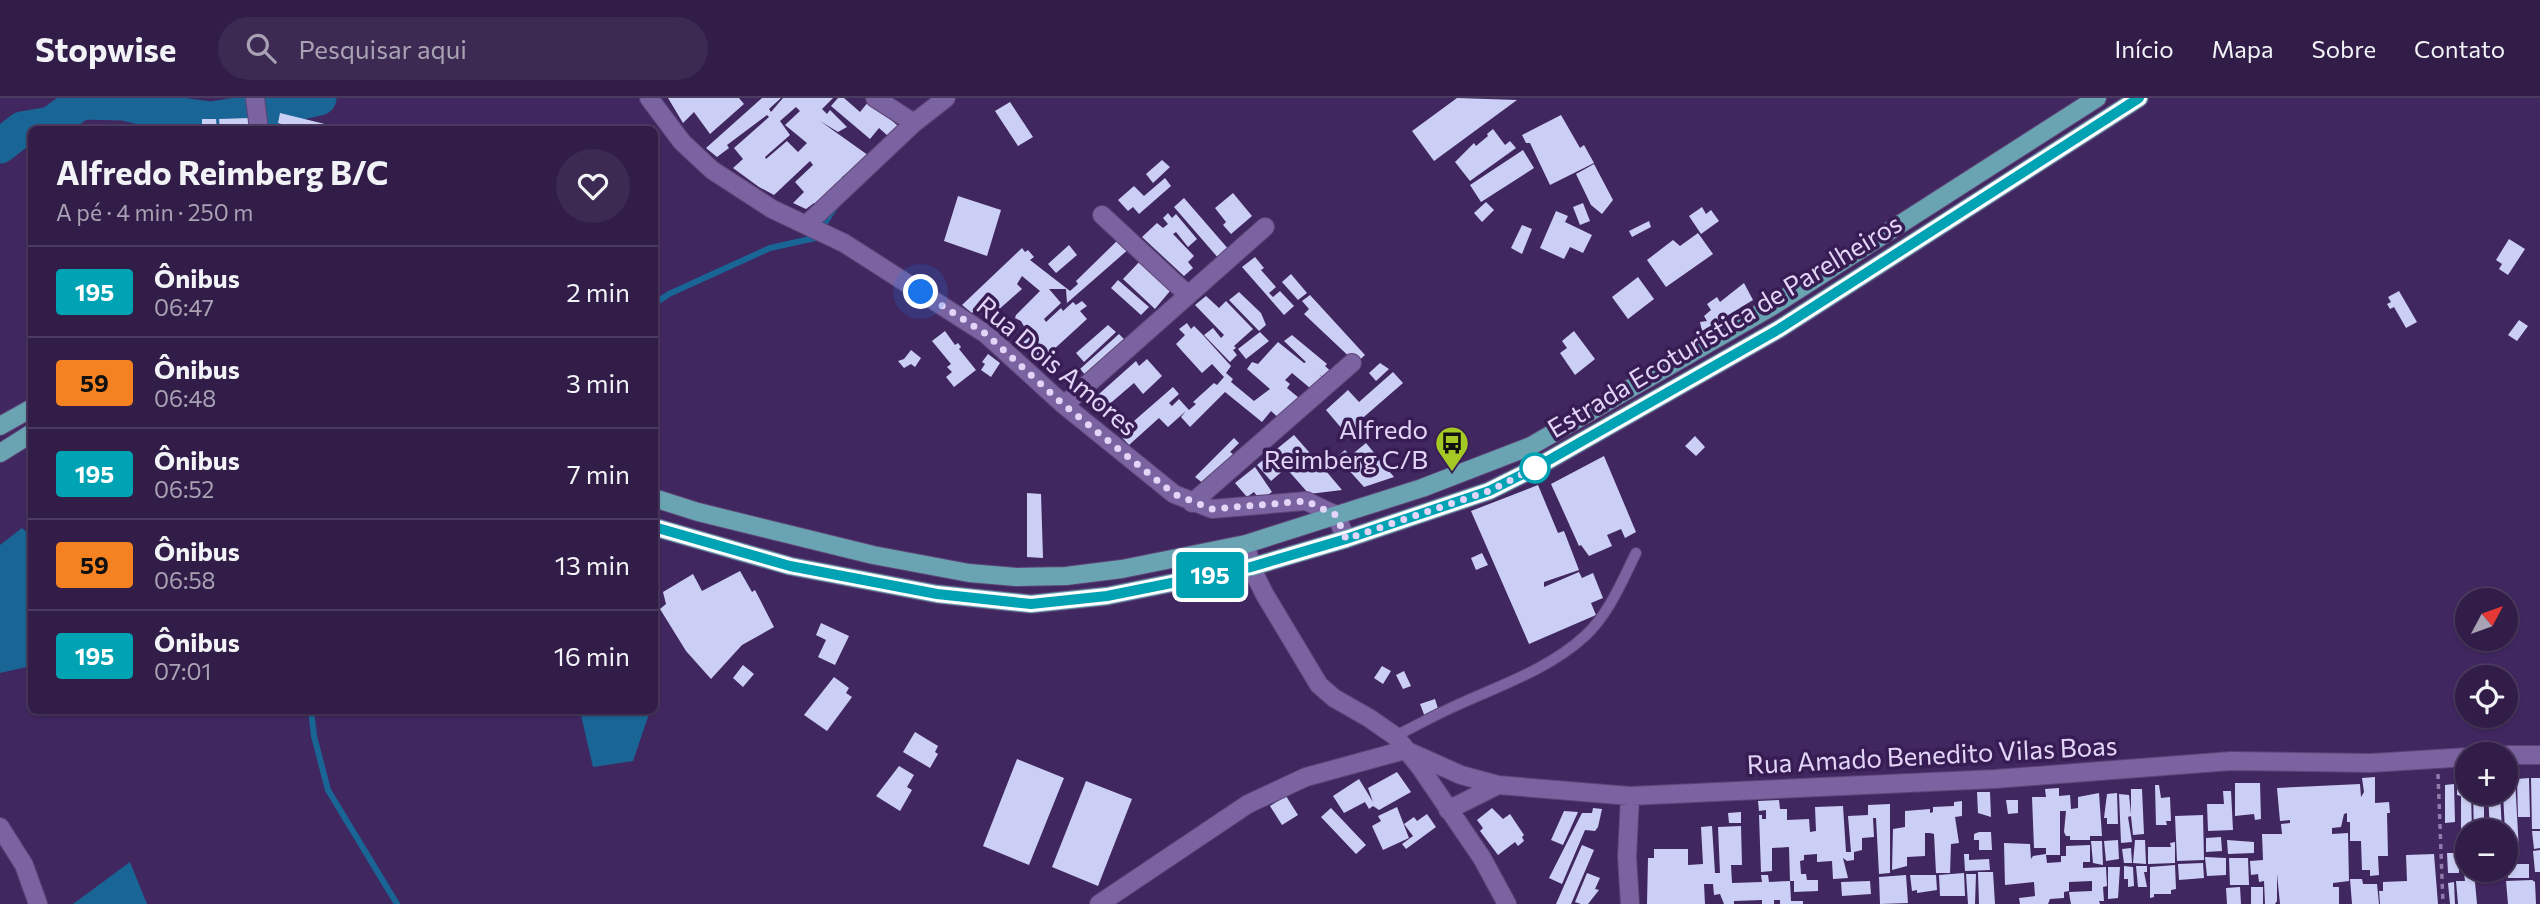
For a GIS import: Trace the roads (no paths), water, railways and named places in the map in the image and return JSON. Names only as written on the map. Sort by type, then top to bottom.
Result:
[{"type":"main road","name":"Estrada Ecoturistica de Parelheiros","points":[[658,499],[698,512],[873,555],[969,573],[1016,578],[1066,576],[1122,569],[1246,544],[1461,474],[1531,446],[1771,307],[2097,98]]},
{"type":"main road","name":"Estrada Ecoturistica de Parelheiros","points":[[658,528],[790,566],[937,594],[1031,604],[1107,596],[1251,567],[1346,539],[1489,491],[1558,456],[1779,329],[2138,98]]},
{"type":"main road","points":[[0,426],[28,410]]},
{"type":"main road","points":[[0,453],[28,436]]},
{"type":"street","name":"Rua Dois Amores","points":[[649,98],[682,142],[712,170],[772,209],[844,243],[986,334],[1064,405],[1174,494],[1192,503],[1223,508],[1278,501],[1306,501],[1336,515]]},
{"type":"street","points":[[875,98],[914,123]]},
{"type":"street","points":[[806,225],[914,123],[946,98]]},
{"type":"street","points":[[1102,215],[1188,295]]},
{"type":"street","points":[[1064,405],[1265,227]]},
{"type":"street","points":[[1192,503],[1352,362]]},
{"type":"street","points":[[1336,515],[1346,539]]},
{"type":"street","points":[[1246,544],[1251,567],[1279,623],[1319,685],[1334,698],[1369,718],[1400,743],[1482,858],[1507,904]]},
{"type":"street","points":[[1099,904],[1248,804],[1306,777],[1400,743]]},
{"type":"street","name":"Rua Amado Benedito Vilas Boas","points":[[1400,743],[1461,775],[1498,785],[1630,796],[1996,779],[2231,761],[2371,763],[2455,757]]},
{"type":"street","points":[[2518,755],[2540,755]]},
{"type":"street","points":[[1448,810],[1498,785]]},
{"type":"street","points":[[1630,796],[1627,857],[1630,904]]},
{"type":"street","points":[[0,827],[24,864],[37,904]]},
{"type":"lane","points":[[2084,133],[2107,114],[2108,109],[2102,98]]},
{"type":"lane","points":[[2115,104],[2138,98]]},
{"type":"lane","points":[[1400,743],[1453,707],[1510,683],[1563,653],[1587,635],[1606,610],[1636,553]]},
{"type":"water","points":[[22,528],[28,533],[28,667],[0,673],[0,545]]},
{"type":"water","points":[[581,714],[649,714],[633,761],[593,767]]},
{"type":"water","points":[[130,862],[147,904],[73,904]]},
{"type":"waterway","points":[[39,126],[51,124],[81,102],[124,103],[165,113],[211,119],[319,98]]},
{"type":"waterway","points":[[0,146],[22,129],[28,128]]},
{"type":"waterway","points":[[658,301],[770,248],[815,238],[835,207]]},
{"type":"waterway","points":[[311,714],[314,736],[328,790],[397,904]]},
{"type":"place","name":"Alfredo Reimberg C/B","points":[[1452,473]]}]
